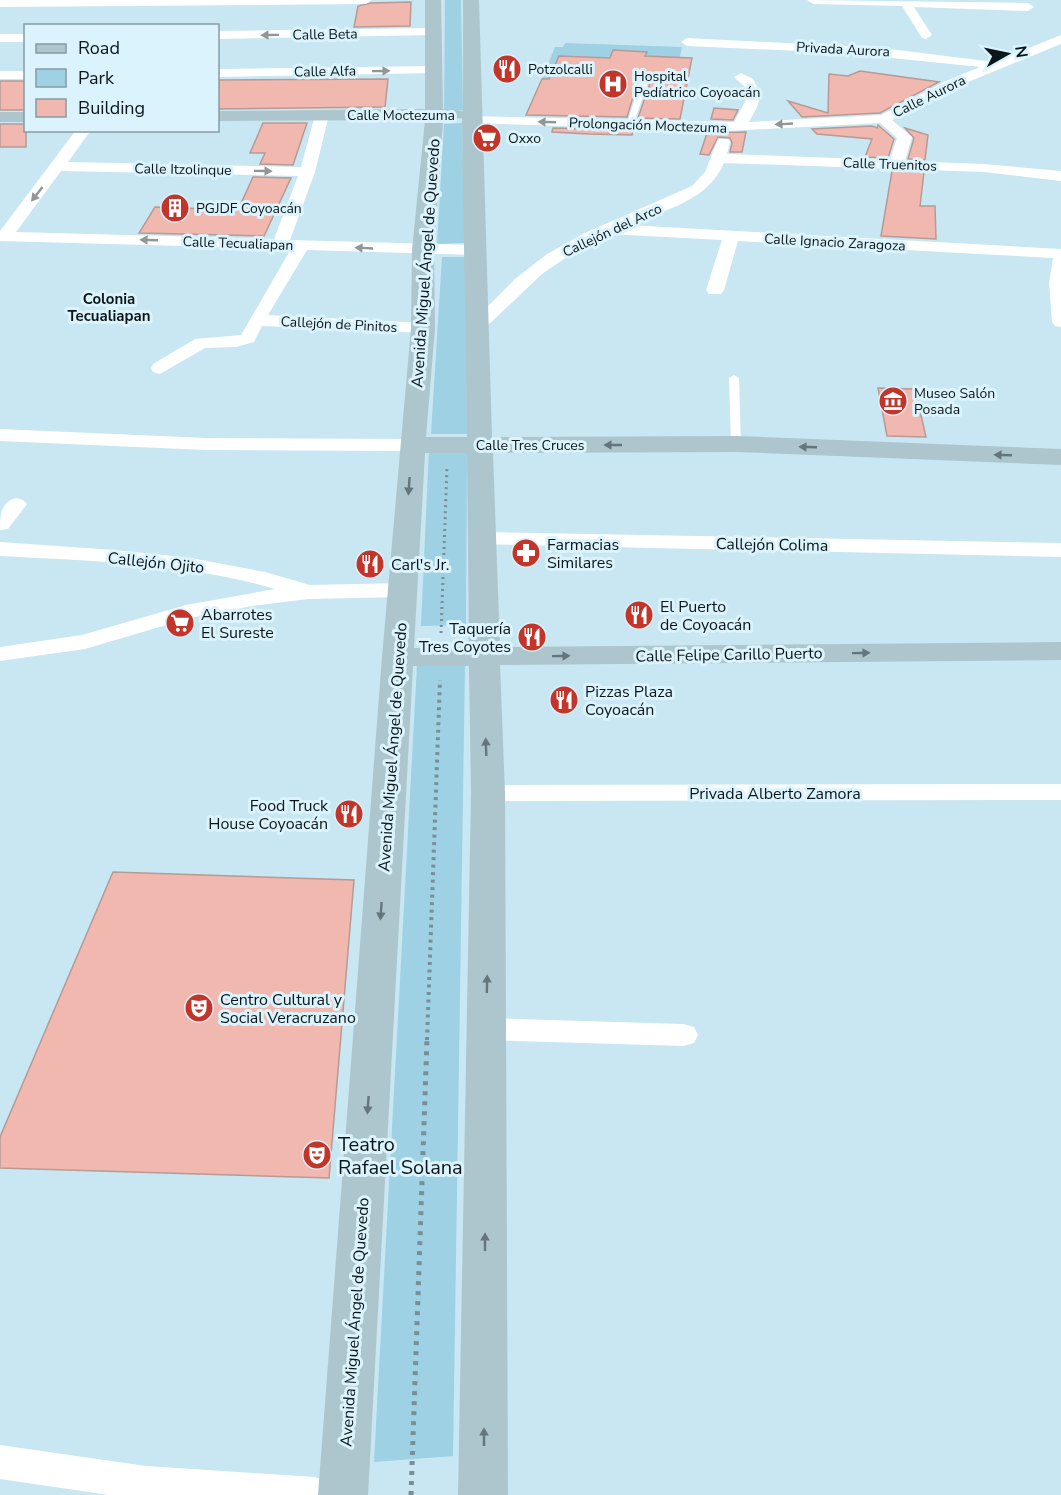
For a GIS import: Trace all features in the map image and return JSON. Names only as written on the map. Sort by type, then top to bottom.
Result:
[{"type":"main road","name":"Avenida Miguel Ángel de Quevedo","points":[[343,1495],[402,590],[423,328],[423,250],[434,117],[433,0]]},
{"type":"main road","points":[[471,0],[488,793],[483,1495]]},
{"type":"main road","name":"Calle Moctezuma","points":[[219,116],[321,119]]},
{"type":"main road","points":[[0,117],[24,117]]},
{"type":"main road","name":"Calle Moctezuma","points":[[219,124],[321,119],[434,117],[472,119]]},
{"type":"main road","points":[[0,126],[24,125]]},
{"type":"main road","name":"Calle Tres Cruces","points":[[412,445],[736,444],[1061,457]]},
{"type":"main road","name":"Calle Felipe Carillo Puerto","points":[[398,657],[1061,651]]},
{"type":"street","points":[[2,3],[366,0]]},
{"type":"street","points":[[813,0],[905,1],[1028,7]]},
{"type":"street","points":[[905,1],[926,35]]},
{"type":"street","name":"Calle Beta","points":[[219,35],[434,32]]},
{"type":"street","points":[[0,38],[24,38]]},
{"type":"street","name":"Calle Aurora","points":[[896,164],[905,137],[888,125],[884,119],[951,84],[1061,39]]},
{"type":"street","name":"Privada Aurora","points":[[687,42],[884,51],[947,57],[998,66]]},
{"type":"street","points":[[1046,46],[1061,48]]},
{"type":"street","name":"Calle Alfa","points":[[219,73],[432,70]]},
{"type":"street","points":[[0,75],[24,75]]},
{"type":"street","name":"Callejón del Arco","points":[[478,324],[537,270],[570,248],[697,190],[708,181],[732,127],[748,112],[754,92],[751,83],[741,77]]},
{"type":"street","points":[[280,244],[307,172],[321,119]]},
{"type":"street","name":"Prolongación Moctezuma","points":[[472,119],[732,127],[884,119]]},
{"type":"street","name":"Prolongación Moctezuma","points":[[823,122],[872,128],[905,137]]},
{"type":"street","points":[[2,236],[83,132]]},
{"type":"street","name":"Calle Truenitos","points":[[718,158],[984,168],[1061,176]]},
{"type":"street","name":"Calle Itzolinque","points":[[58,166],[307,172]]},
{"type":"street","name":"Calle Ignacio Zaragoza","points":[[608,229],[1061,256]]},
{"type":"street","name":"Calle Tecualiapan","points":[[2,236],[476,250]]},
{"type":"street","points":[[715,290],[731,236]]},
{"type":"street","points":[[160,368],[201,343],[243,341],[248,338],[256,320],[302,245]]},
{"type":"street","points":[[1061,256],[1059,284],[1061,322]]},
{"type":"street","name":"Callejón de Pinitos","points":[[256,320],[423,328]]},
{"type":"street","name":"Calle Tres Cruces","points":[[0,435],[279,447],[412,445]]},
{"type":"street","points":[[0,524],[16,504]]},
{"type":"street","name":"Callejón Colima","points":[[483,539],[1061,550]]},
{"type":"street","name":"Callejón Ojito","points":[[0,549],[168,560],[262,577],[308,592]]},
{"type":"street","points":[[3,658],[85,642],[186,612],[252,599],[308,592],[402,590]]},
{"type":"street","name":"Privada Alberto Zamora","points":[[488,793],[1061,792]]},
{"type":"street","points":[[486,1029],[682,1035]]},
{"type":"street","points":[[0,1462],[146,1484],[315,1495]]},
{"type":"lane","points":[[629,125],[644,82]]},
{"type":"lane","points":[[734,378],[736,444]]},
{"type":"path","points":[[411,1495],[448,461]]},
{"type":"green space","points":[[445,0],[461,0],[463,110],[444,111]]},
{"type":"green space","points":[[565,43],[682,47],[680,57],[662,57],[656,79],[638,79],[646,52],[613,50],[604,75],[611,78],[542,79],[555,47],[563,47]]},
{"type":"green space","points":[[462,123],[465,243],[437,244],[444,124]]},
{"type":"green space","points":[[442,257],[465,257],[467,434],[431,434]]},
{"type":"green space","points":[[429,449],[467,450],[466,625],[421,626]]},
{"type":"green space","points":[[417,665],[465,665],[453,1456],[374,1462]]},
{"type":"building","points":[[411,2],[410,26],[354,27],[358,6],[371,3]]},
{"type":"building","name":"Hospital Pedíatrico Coyoacán","points":[[613,50],[647,52],[645,56],[692,58],[680,119],[638,118],[650,83],[645,78],[638,81],[627,117],[526,115],[542,79],[549,79],[559,56],[610,58]]},
{"type":"building","points":[[860,71],[939,82],[880,113],[802,117],[788,101],[828,113],[829,74],[848,76]]},
{"type":"building","points":[[388,79],[385,107],[219,109],[219,80]]},
{"type":"building","points":[[0,81],[24,81],[24,110],[0,110]]},
{"type":"building","points":[[714,108],[738,110],[733,120],[711,119]]},
{"type":"building","points":[[263,123],[307,123],[293,165],[260,164],[265,153],[250,153]]},
{"type":"building","points":[[0,124],[24,124],[26,147],[0,147]]},
{"type":"building","points":[[878,125],[894,139],[888,158],[865,157],[872,139],[817,134],[812,129],[872,126],[877,128]]},
{"type":"building","points":[[553,128],[633,130],[632,135],[589,134],[552,132]]},
{"type":"building","points":[[905,128],[928,135],[925,160],[908,159],[914,138]]},
{"type":"building","points":[[746,132],[742,152],[730,152],[732,143],[730,138],[718,137],[709,155],[700,154],[707,133]]},
{"type":"building","points":[[892,171],[924,172],[920,206],[935,206],[936,239],[881,236]]},
{"type":"building","name":"PGJDF Coyoacán","points":[[253,177],[291,178],[264,236],[139,233],[155,207],[238,210]]},
{"type":"building","points":[[878,388],[915,389],[926,437],[887,436]]},
{"type":"building","name":"Centro Cultural y Social Veracruzano","points":[[113,872],[354,880],[329,1178],[0,1168],[0,1137]]},
{"type":"place","name":"Potzolcalli","points":[[507,69]]},
{"type":"place","name":"Hospital Pedíatrico Coyoacán","points":[[613,84]]},
{"type":"place","name":"Oxxo","points":[[487,138]]},
{"type":"place","name":"PGJDF Coyoacán","points":[[175,208]]},
{"type":"place","name":"Museo Salón Posada","points":[[893,401]]},
{"type":"place","name":"Farmacias Similares","points":[[526,553]]},
{"type":"place","name":"Carl's Jr.","points":[[370,564]]},
{"type":"place","name":"El Puerto de Coyoacán","points":[[639,615]]},
{"type":"place","name":"Abarrotes El Sureste","points":[[180,623]]},
{"type":"place","name":"Taquería Tres Coyotes","points":[[532,637]]},
{"type":"place","name":"Pizzas Plaza Coyoacán","points":[[564,700]]},
{"type":"place","name":"Food Truck House Coyoacán","points":[[349,814]]},
{"type":"place","name":"Centro Cultural y Social Veracruzano","points":[[199,1008]]},
{"type":"place","name":"Teatro Rafael Solana","points":[[317,1155]]},
{"type":"district","name":"Colonia Tecualiapan","points":[[109,308]]}]
